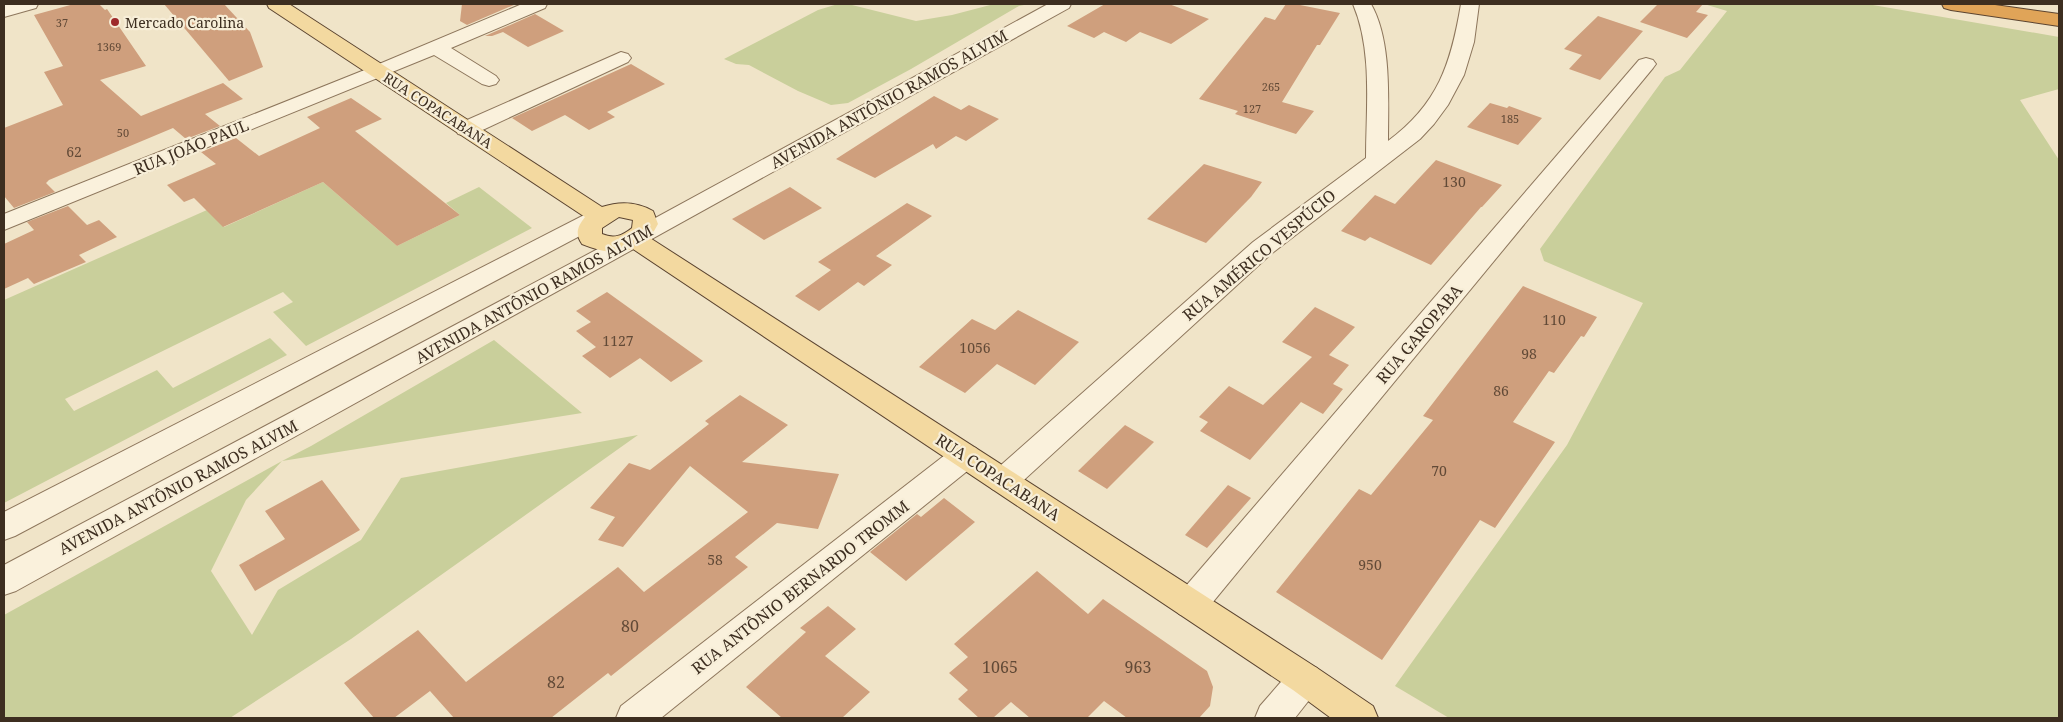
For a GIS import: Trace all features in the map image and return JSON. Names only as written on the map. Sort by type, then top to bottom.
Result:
[{"type":"highway","points":[[1951,4],[2059,20]]},
{"type":"highway","points":[[2032,4],[2059,8]]},
{"type":"main road","name":"RUA COPACABANA","points":[[276,4],[600,216]]},
{"type":"main road","points":[[600,216],[618,210],[641,213],[648,222],[646,228],[635,239]]},
{"type":"main road","name":"RUA COPACABANA","points":[[635,239],[1306,679],[1360,718]]},
{"type":"street","points":[[4,11],[29,4]]},
{"type":"street","name":"RUA JOÃO PAUL","points":[[4,223],[379,71],[538,4]]},
{"type":"street","name":"AVENIDA ANTÔNIO RAMOS ALVIM","points":[[4,581],[635,239],[1062,4]]},
{"type":"street","points":[[1362,4],[1366,8],[1371,22],[1376,66],[1377,159]]},
{"type":"street","name":"RUA AMÉRICO VESPÚCIO","points":[[1003,481],[1262,248],[1412,134],[1436,108],[1461,59],[1470,4]]},
{"type":"street","points":[[436,47],[489,80]]},
{"type":"street","points":[[466,129],[621,58]]},
{"type":"street","name":"RUA GAROPABA","points":[[1191,604],[1646,64]]},
{"type":"street","points":[[4,527],[600,216]]},
{"type":"street","name":"RUA ANTÔNIO BERNARDO TROMM","points":[[634,718],[965,456]]},
{"type":"street","points":[[1273,718],[1306,679]]},
{"type":"green space","points":[[838,4],[848,4],[916,21],[952,15],[994,4],[1029,4],[1019,6],[911,69],[848,103],[831,105],[798,91],[749,65],[736,64],[724,59],[818,10]]},
{"type":"green space","points":[[1704,4],[1867,4],[2059,37],[2059,89],[2020,100],[2059,160],[2059,718],[1449,718],[1395,686],[1567,445],[1643,303],[1544,261],[1540,249],[1665,77],[1680,70],[1727,11]]},
{"type":"green space","points":[[323,182],[397,246],[460,215],[446,203],[479,187],[532,228],[306,346],[273,312],[293,302],[283,292],[65,399],[74,411],[157,370],[173,388],[270,338],[287,355],[4,503],[4,300],[207,210],[224,227]]},
{"type":"green space","points":[[494,340],[582,413],[282,461]]},
{"type":"green space","points":[[638,435],[351,639],[230,718],[4,718],[4,615],[282,461],[246,500],[211,571],[252,635],[278,590],[361,540],[401,478]]},
{"type":"building","points":[[74,4],[99,4],[105,10],[107,9],[146,66],[100,80],[141,116],[223,83],[243,99],[205,114],[220,126],[186,139],[173,128],[49,180],[46,183],[55,192],[14,208],[4,196],[4,128],[63,105],[44,72],[63,66],[34,15]]},
{"type":"building","points":[[164,4],[224,4],[250,32],[263,67],[229,81]]},
{"type":"building","points":[[462,4],[516,4],[467,25],[460,21]]},
{"type":"building","points":[[1105,4],[1169,4],[1209,19],[1171,44],[1140,32],[1126,42],[1104,32],[1094,38],[1067,26]]},
{"type":"building","points":[[1286,4],[1340,13],[1320,45],[1317,45],[1282,102],[1314,111],[1296,134],[1235,114],[1238,111],[1199,99],[1265,17],[1275,20]]},
{"type":"building","points":[[1658,4],[1703,4],[1696,12],[1708,15],[1687,38],[1640,22]]},
{"type":"building","points":[[535,14],[564,31],[528,47],[503,32],[492,36],[485,36]]},
{"type":"building","points":[[1598,16],[1643,31],[1600,80],[1569,69],[1582,55],[1564,49]]},
{"type":"building","points":[[631,64],[665,84],[607,112],[615,117],[589,130],[565,115],[532,131],[512,118]]},
{"type":"building","points":[[934,96],[961,110],[969,105],[999,119],[966,141],[956,136],[936,149],[933,144],[875,178],[836,159]]},
{"type":"building","points":[[351,98],[382,119],[355,131],[460,215],[397,246],[323,182],[223,227],[194,198],[184,202],[167,185],[216,164],[201,152],[236,138],[259,156],[320,128],[307,117]]},
{"type":"building","points":[[1490,103],[1507,108],[1509,106],[1542,118],[1518,145],[1467,127]]},
{"type":"building","points":[[1436,160],[1502,185],[1431,265],[1370,237],[1365,241],[1341,231],[1375,195],[1395,204]]},
{"type":"building","points":[[1204,164],[1262,182],[1251,197],[1206,243],[1147,219]]},
{"type":"building","points":[[790,187],[822,208],[764,240],[732,219]]},
{"type":"building","points":[[907,203],[932,216],[876,256],[892,265],[864,286],[858,282],[819,311],[795,296],[831,270],[818,262]]},
{"type":"building","points":[[68,206],[87,225],[99,220],[117,237],[79,255],[86,262],[34,284],[28,278],[4,289],[4,244],[34,230],[27,222]]},
{"type":"building","points":[[1523,286],[1597,317],[1584,337],[1581,336],[1554,373],[1549,371],[1513,422],[1555,442],[1495,528],[1480,520],[1382,660],[1276,592],[1359,489],[1371,495],[1433,420],[1423,416]]},
{"type":"building","points":[[607,292],[703,361],[671,382],[640,358],[610,378],[582,356],[596,347],[576,331],[591,322],[576,311]]},
{"type":"building","points":[[1315,307],[1355,327],[1329,355],[1349,365],[1333,384],[1343,389],[1323,414],[1301,402],[1250,460],[1200,431],[1208,422],[1199,417],[1229,386],[1263,405],[1312,357],[1282,342]]},
{"type":"building","points":[[1018,310],[1079,342],[1035,385],[997,364],[965,393],[919,367],[972,319],[995,330]]},
{"type":"building","points":[[740,395],[788,425],[742,462],[839,474],[818,529],[777,523],[735,557],[748,567],[611,676],[608,673],[551,718],[454,718],[430,691],[394,718],[374,718],[344,683],[418,630],[466,682],[618,567],[644,592],[748,512],[690,466],[623,547],[598,540],[615,517],[590,508],[629,463],[650,470],[709,424],[705,421]]},
{"type":"building","points":[[1125,425],[1154,442],[1107,489],[1078,471]]},
{"type":"building","points":[[322,480],[360,530],[255,591],[239,565],[285,539],[265,511]]},
{"type":"building","points":[[1228,485],[1251,498],[1207,548],[1185,535]]},
{"type":"building","points":[[944,498],[975,522],[906,581],[870,552],[917,514],[921,517]]},
{"type":"building","points":[[1037,571],[1088,614],[1103,599],[1207,671],[1213,687],[1210,706],[1199,718],[1127,718],[1104,701],[1087,718],[1030,718],[1011,702],[993,718],[979,718],[958,699],[968,690],[949,673],[968,657],[954,644]]},
{"type":"building","points":[[828,606],[856,629],[825,656],[870,692],[842,718],[782,718],[746,687],[806,632],[800,628]]},
{"type":"place","name":"Mercado Carolina","points":[[115,22]]}]
